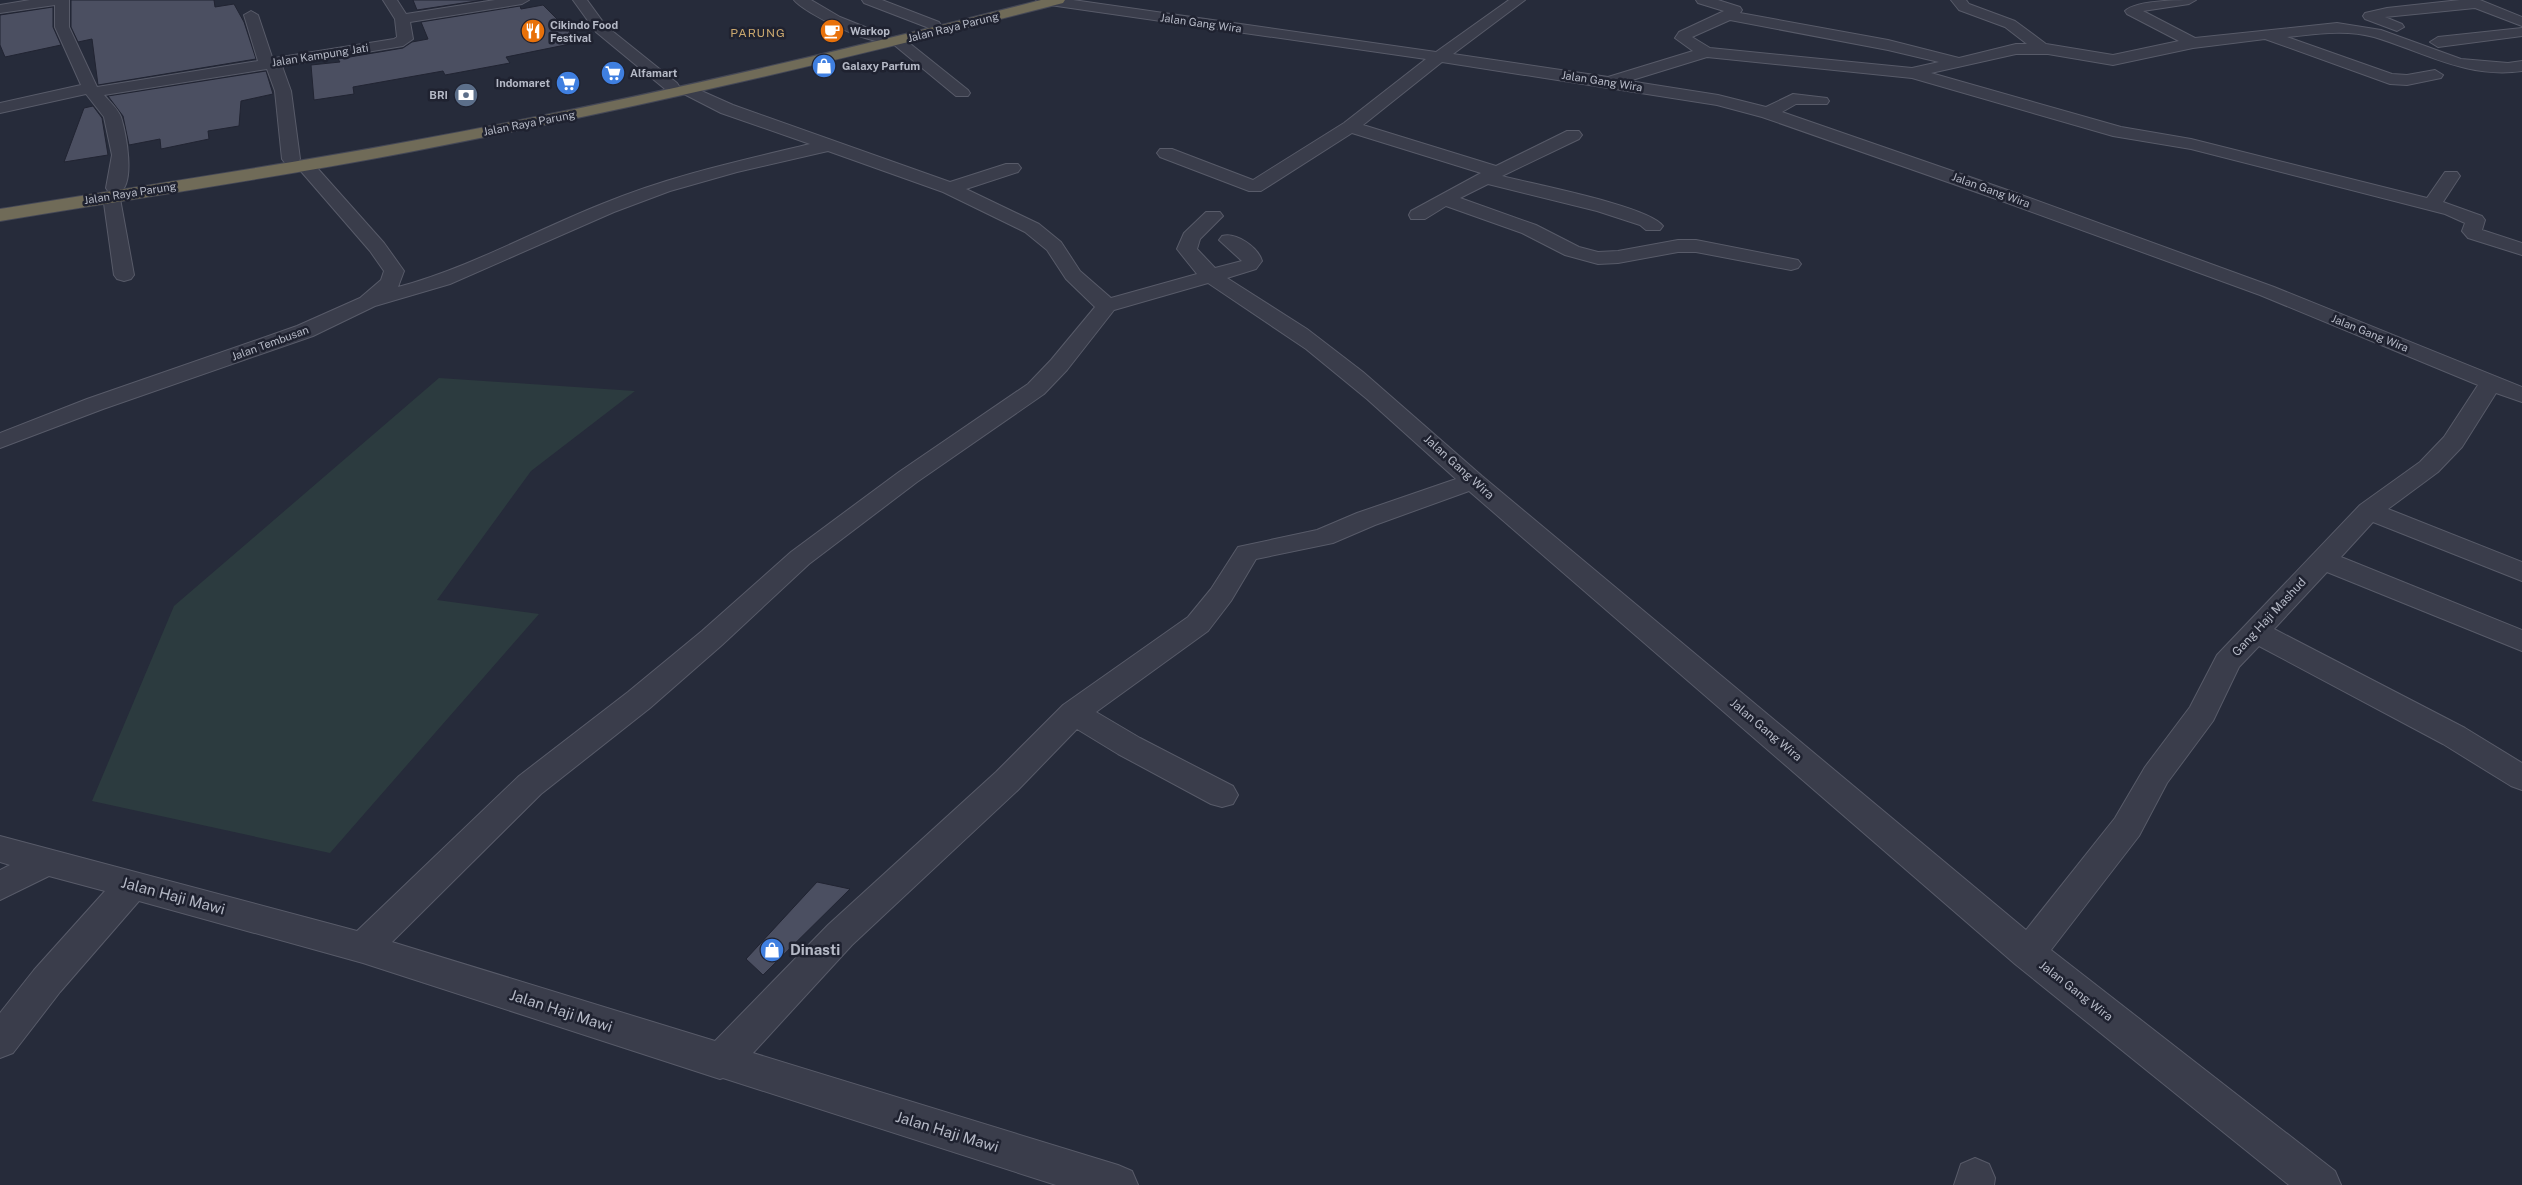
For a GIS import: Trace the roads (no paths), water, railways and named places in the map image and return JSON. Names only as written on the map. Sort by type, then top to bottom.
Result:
[{"type":"highway","name":"Jalan Raya Parung","points":[[680,88],[1027,0]]},
{"type":"highway","name":"Jalan Raya Parung","points":[[0,207],[114,192],[298,162],[680,88],[898,41],[1051,1]]},
{"type":"highway","name":"Jalan Raya Parung","points":[[0,215],[114,192]]},
{"type":"street","points":[[0,9],[57,0]]},
{"type":"street","points":[[62,0],[62,27],[92,90],[112,116],[119,140],[121,154],[114,192],[124,275]]},
{"type":"street","points":[[390,0],[402,19],[522,0]]},
{"type":"street","points":[[580,0],[601,29],[680,88],[727,110],[950,188],[1040,233],[1054,246],[1073,275],[1107,306]]},
{"type":"street","points":[[800,0],[835,20],[880,38]]},
{"type":"street","points":[[869,0],[934,25]]},
{"type":"street","points":[[1166,153],[1255,188],[1350,127],[1440,56],[1518,0]]},
{"type":"street","points":[[1704,0],[1732,13],[1958,62]]},
{"type":"street","points":[[1706,52],[1683,38],[1684,35],[1732,13],[1750,0]]},
{"type":"street","points":[[1958,0],[1964,6],[2010,24],[2042,49]]},
{"type":"street","points":[[2189,0],[2136,8],[2132,11],[2193,43]]},
{"type":"street","name":"Jalan Gang Wira","points":[[1051,1],[1440,56],[1608,82],[1718,100],[1768,113],[2010,197],[2267,291],[2522,395]]},
{"type":"street","points":[[2517,69],[2370,16],[2387,12],[2470,2],[2522,22]]},
{"type":"street","points":[[251,15],[269,63],[283,91],[298,162]]},
{"type":"street","name":"Jalan Kampung Jati","points":[[0,108],[92,90],[403,41],[405,39],[402,19]]},
{"type":"street","points":[[1912,73],[2016,49],[2042,49],[2113,60],[2193,43],[2322,28],[2350,28],[2376,33],[2459,63],[2517,69]]},
{"type":"street","points":[[2438,42],[2522,32]]},
{"type":"street","points":[[2266,35],[2390,79],[2407,80],[2436,75]]},
{"type":"street","points":[[898,41],[962,93]]},
{"type":"street","points":[[1608,82],[1706,52],[1912,73],[2119,132],[2191,144],[2432,204],[2471,217],[2475,220],[2472,231],[2481,236],[2522,249]]},
{"type":"street","points":[[1768,113],[1793,99],[1821,101]]},
{"type":"street","points":[[1350,127],[1492,175],[1647,221],[1653,226]]},
{"type":"street","points":[[1418,215],[1444,199],[1573,135]]},
{"type":"street","points":[[367,302],[398,295],[459,274],[642,194],[687,180],[829,145]]},
{"type":"street","name":"Jalan Tembusan","points":[[0,441],[95,404],[305,331],[367,302],[391,283],[394,271],[377,247],[298,162]]},
{"type":"street","points":[[950,188],[1012,168]]},
{"type":"street","points":[[2432,204],[2451,176]]},
{"type":"street","points":[[1444,199],[1529,229],[1572,251],[1598,258],[1618,257],[1678,246],[1696,246],[1791,264]]},
{"type":"street","name":"Jalan Gang Wira","points":[[1213,216],[1191,237],[1187,249],[1193,259],[1212,276],[1313,343],[1389,404],[1473,481],[2028,953],[2321,1185]]},
{"type":"street","points":[[363,948],[530,785],[639,700],[712,638],[800,558],[908,477],[1036,389],[1060,365],[1107,306],[1249,265],[1252,261],[1251,257],[1229,240]]},
{"type":"street","name":"Gang Haji Mashud","points":[[2028,953],[2127,827],[2156,775],[2202,713],[2227,662],[2369,512],[2429,467],[2453,442],[2491,383]]},
{"type":"street","points":[[720,1062],[840,935],[1007,781],[1074,713],[1198,624],[1221,595],[1247,553],[1324,537],[1366,519],[1473,481]]},
{"type":"street","points":[[2369,512],[2522,572]]},
{"type":"street","points":[[2322,560],[2522,641]]},
{"type":"street","points":[[2256,632],[2454,736],[2522,778]]},
{"type":"street","points":[[1074,713],[1222,796]]},
{"type":"street","name":"Jalan Haji Mawi","points":[[0,850],[133,884],[363,948],[720,1062],[1118,1185]]},
{"type":"street","points":[[0,886],[45,862]]},
{"type":"street","points":[[0,1041],[47,981],[133,884]]},
{"type":"place","name":"Cikindo Food Festival","points":[[533,31]]},
{"type":"place","name":"Warkop","points":[[832,31]]},
{"type":"place","name":"Galaxy Parfum","points":[[824,66]]},
{"type":"place","name":"Alfamart","points":[[613,73]]},
{"type":"place","name":"Indomaret","points":[[568,83]]},
{"type":"place","name":"BRI","points":[[466,95]]},
{"type":"place","name":"Dinasti","points":[[772,950]]},
{"type":"district","name":"PARUNG","points":[[758,33]]}]
